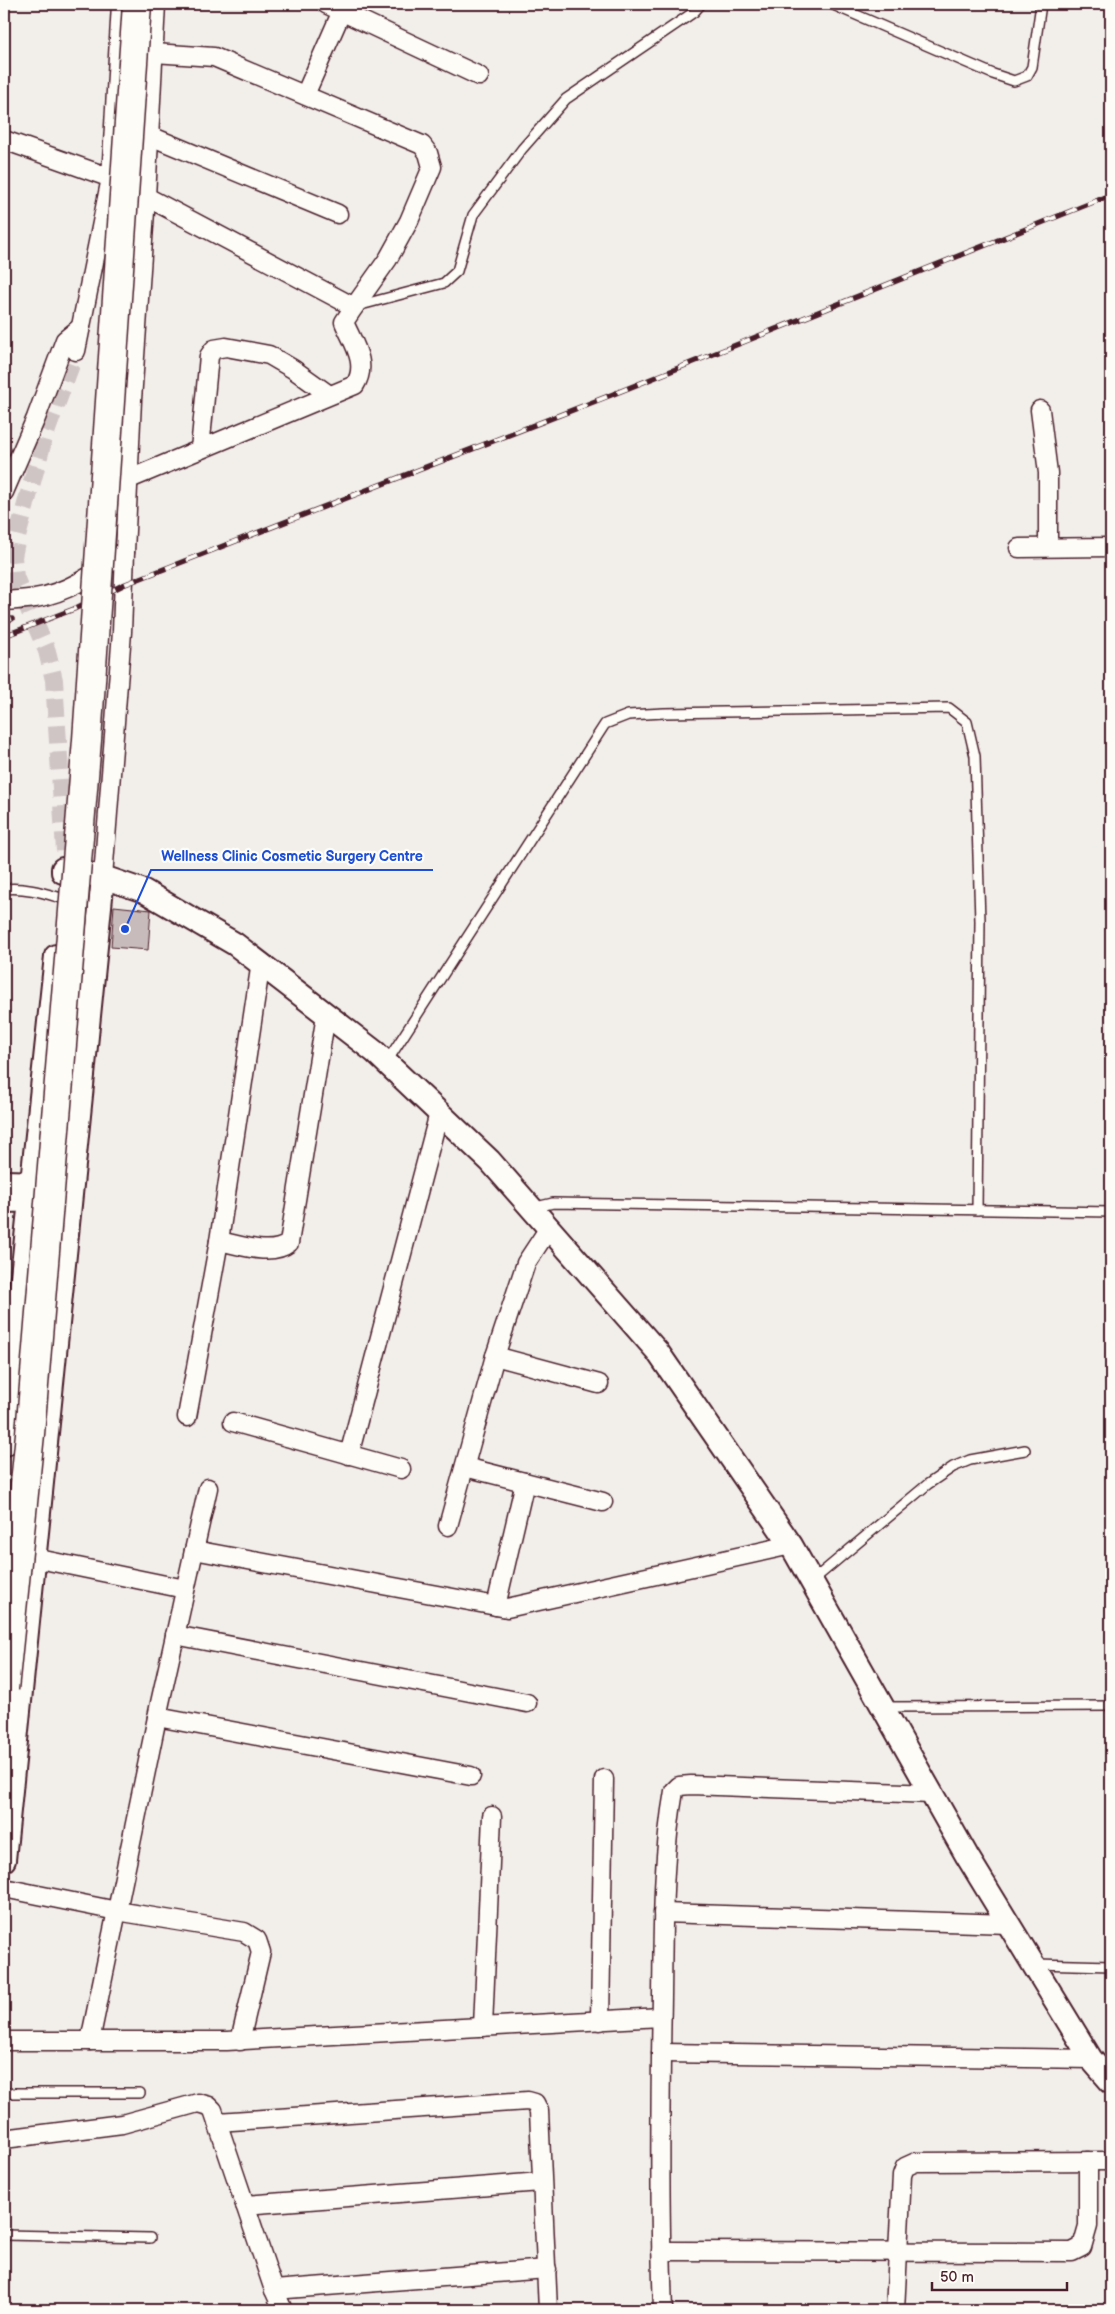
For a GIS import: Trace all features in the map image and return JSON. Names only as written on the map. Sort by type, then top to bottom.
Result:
[{"type":"main road","points":[[4,1689],[30,1424],[86,750],[137,4]]},
{"type":"street","points":[[76,351],[111,178],[121,4]]},
{"type":"street","points":[[4,1860],[103,877],[122,632],[127,480],[146,197],[156,4]]},
{"type":"street","points":[[305,95],[337,6],[478,76]]},
{"type":"street","points":[[127,480],[328,394],[347,389],[355,384],[360,376],[359,355],[344,322],[388,259],[409,221],[432,167],[431,159],[422,145],[214,57],[154,53]]},
{"type":"street","points":[[148,135],[338,214]]},
{"type":"street","points":[[4,140],[111,178],[354,307]]},
{"type":"street","points":[[4,492],[36,418],[64,340],[81,327]]},
{"type":"street","points":[[200,449],[209,356],[214,349],[226,347],[269,354],[328,394]]},
{"type":"street","points":[[1040,410],[1048,473],[1048,547]]},
{"type":"street","points":[[1019,548],[1111,547]]},
{"type":"street","points":[[4,600],[36,598],[72,586],[125,552]]},
{"type":"street","points":[[4,1445],[49,1026],[64,860],[103,877],[144,891],[235,944],[261,962],[386,1063],[490,1161],[657,1351],[791,1545],[932,1794],[1009,1924],[1092,2058],[1111,2082]]},
{"type":"street","points":[[187,1417],[219,1241],[261,962]]},
{"type":"street","points":[[219,1241],[267,1250],[282,1249],[289,1243],[326,1014]]},
{"type":"street","points":[[349,1455],[439,1113]]},
{"type":"street","points":[[4,1182],[31,1192]]},
{"type":"street","points":[[4,1201],[31,1192],[72,1190]]},
{"type":"street","points":[[448,1526],[495,1356],[526,1263],[549,1228]]},
{"type":"street","points":[[495,1356],[599,1384]]},
{"type":"street","points":[[233,1422],[401,1469]]},
{"type":"street","points":[[465,1467],[603,1502]]},
{"type":"street","points":[[496,1606],[525,1482]]},
{"type":"street","points":[[90,2041],[157,1717],[208,1488]]},
{"type":"street","points":[[194,1550],[507,1608],[791,1545]]},
{"type":"street","points":[[34,1558],[185,1589]]},
{"type":"street","points":[[175,1635],[527,1703]]},
{"type":"street","points":[[157,1717],[472,1776]]},
{"type":"street","points":[[600,2021],[604,1778]]},
{"type":"street","points":[[663,2310],[661,2250],[661,2017],[663,1914],[671,1806],[674,1792],[679,1786],[932,1794]]},
{"type":"street","points":[[483,2027],[492,1816]]},
{"type":"street","points":[[4,1888],[117,1911],[244,1932],[257,1940],[260,1952],[240,2041]]},
{"type":"street","points":[[663,1914],[1009,1924]]},
{"type":"street","points":[[4,2041],[240,2041],[661,2017]]},
{"type":"street","points":[[661,2052],[1092,2058]]},
{"type":"street","points":[[217,2122],[528,2101],[535,2103],[539,2110],[541,2182],[548,2270],[548,2310]]},
{"type":"street","points":[[4,2139],[122,2124],[198,2103],[209,2106],[213,2110],[274,2290],[283,2310]]},
{"type":"street","points":[[661,2250],[1072,2252],[1082,2247],[1088,2226],[1088,2161]]},
{"type":"street","points":[[895,2310],[902,2175],[905,2167],[912,2162],[1111,2161]]},
{"type":"street","points":[[245,2205],[541,2182]]},
{"type":"street","points":[[274,2290],[548,2270]]},
{"type":"lane","points":[[354,307],[444,283],[457,271],[473,215],[522,149],[566,98],[694,12],[700,4]]},
{"type":"lane","points":[[831,4],[993,74],[1014,81],[1027,76],[1032,67],[1041,4]]},
{"type":"lane","points":[[386,1063],[605,724],[628,715],[664,713],[949,708],[967,722],[975,756],[980,921],[978,1210]]},
{"type":"lane","points":[[4,889],[20,888],[35,890],[61,898]]},
{"type":"lane","points":[[532,1208],[554,1203],[1111,1212]]},
{"type":"lane","points":[[811,1581],[928,1484],[953,1467],[970,1460],[1025,1450]]},
{"type":"lane","points":[[883,1707],[1111,1706]]},
{"type":"lane","points":[[1033,1964],[1111,1966]]},
{"type":"lane","points":[[4,2093],[140,2093]]},
{"type":"lane","points":[[4,2235],[150,2238]]},
{"type":"building","points":[[114,906],[151,910],[148,950],[111,947]]},
{"type":"tunnel","points":[[65,851],[54,680],[47,651],[15,577],[13,557],[44,438],[76,351]]},
{"type":"railway","points":[[4,636],[74,609],[123,585],[611,395],[1111,195]]},
{"type":"railway","points":[[4,621],[12,619]]},
{"type":"place","name":"Wellness Clinic Cosmetic Surgery Centre","points":[[125,929]]}]
